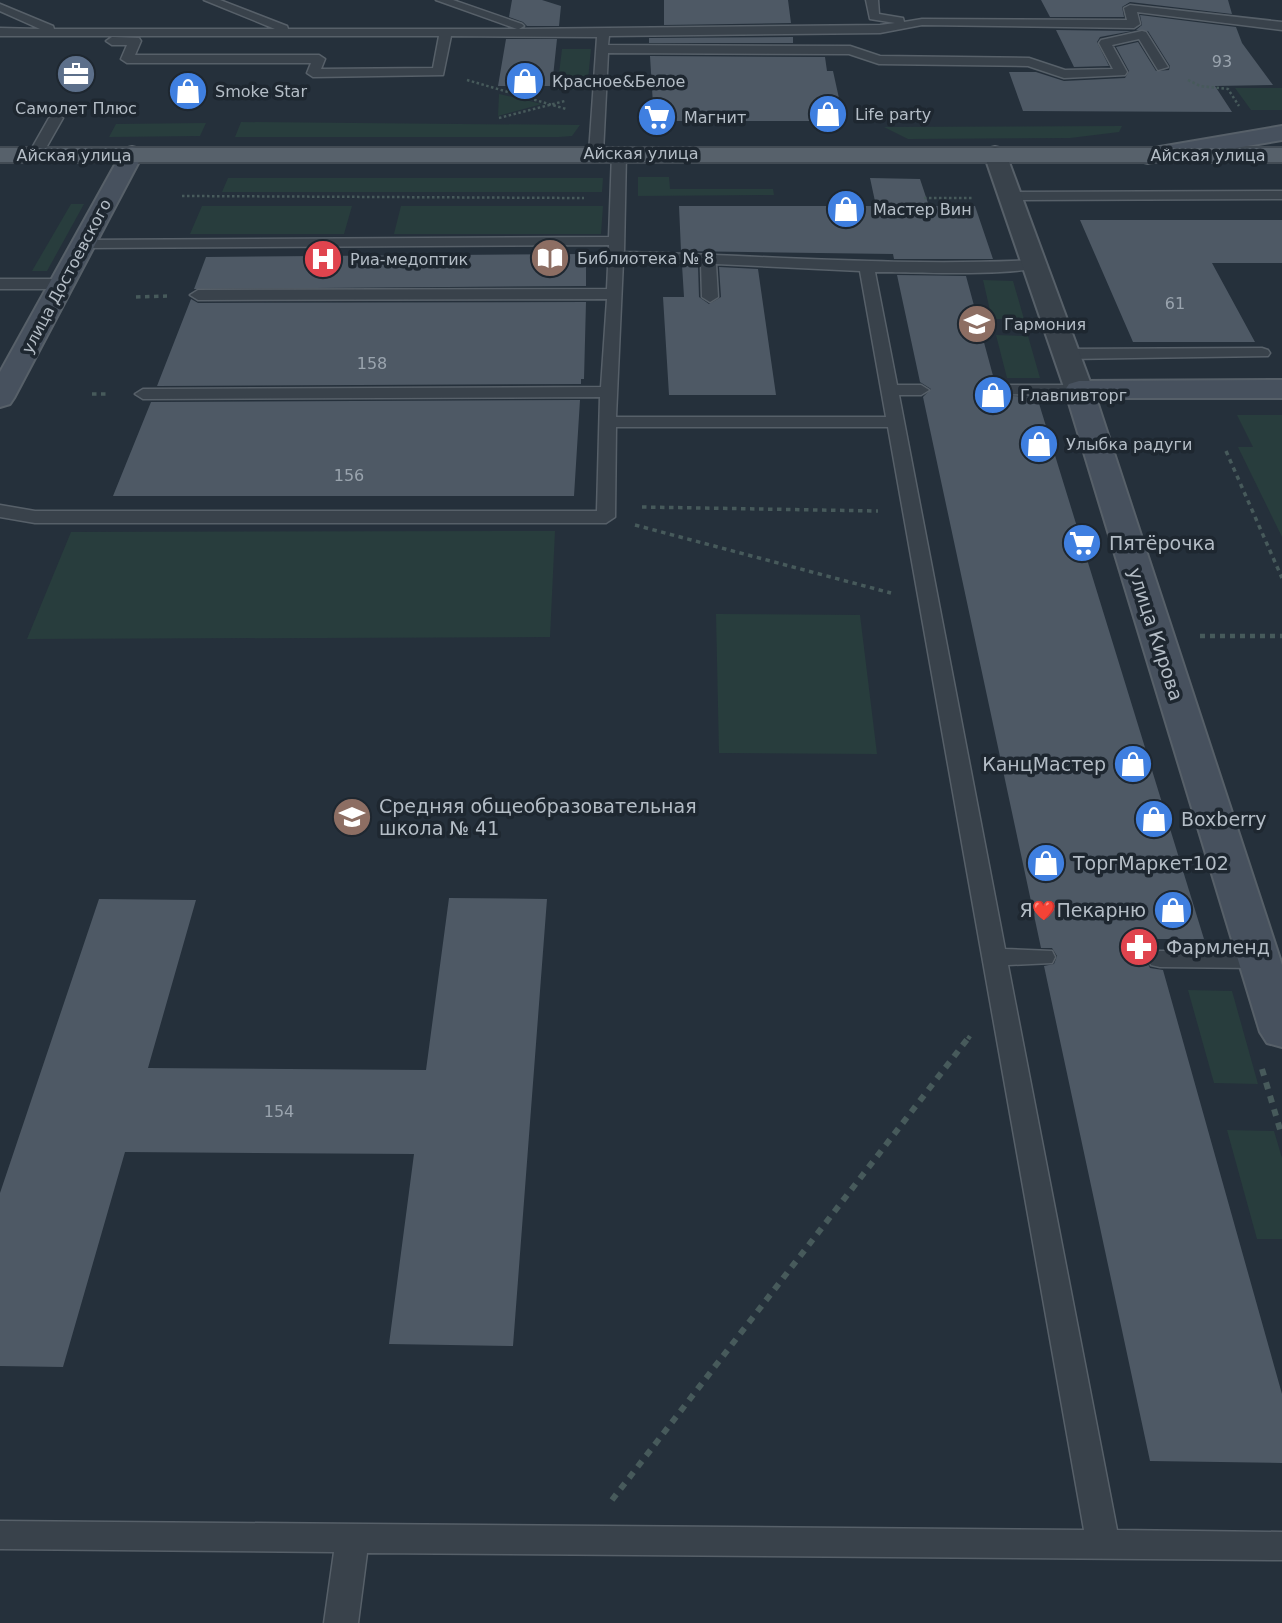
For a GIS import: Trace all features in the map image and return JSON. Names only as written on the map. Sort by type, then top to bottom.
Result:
[{"type":"main road","name":"Айская улица","points":[[0,155],[1282,155]]},
{"type":"street","points":[[1147,156],[1282,133]]},
{"type":"street","points":[[995,153],[1079,390],[1282,389]]},
{"type":"street","name":"улица Достоевского","points":[[0,398],[132,154]]},
{"type":"street","name":"улица Кирова","points":[[1079,390],[1282,1032]]},
{"type":"lane","points":[[210,0],[296,32]]},
{"type":"lane","points":[[442,0],[538,33],[603,42],[880,29],[922,22]]},
{"type":"lane","points":[[872,0],[874,18],[1138,29]]},
{"type":"lane","points":[[0,7],[58,32]]},
{"type":"lane","points":[[1162,67],[1138,29],[1130,8],[1282,26]]},
{"type":"lane","points":[[0,32],[296,32],[445,39],[850,50],[879,60],[1029,62],[1064,74],[1121,72],[1105,43],[1138,29]]},
{"type":"lane","points":[[445,39],[538,33]]},
{"type":"lane","points":[[0,43],[135,41],[127,59],[319,59],[313,73],[439,72],[445,39]]},
{"type":"lane","points":[[0,511],[35,517],[606,511],[607,422],[618,198],[598,119],[603,42]]},
{"type":"lane","points":[[35,155],[56,118]]},
{"type":"lane","points":[[1010,196],[1282,195]]},
{"type":"lane","points":[[83,244],[617,249],[867,268],[1034,265]]},
{"type":"lane","points":[[708,257],[710,297]]},
{"type":"lane","points":[[867,268],[1103,1545]]},
{"type":"lane","points":[[0,284],[62,284]]},
{"type":"lane","points":[[198,295],[615,294]]},
{"type":"lane","points":[[1066,354],[1262,353]]},
{"type":"lane","points":[[889,390],[921,390]]},
{"type":"lane","points":[[998,390],[1079,390]]},
{"type":"lane","points":[[143,394],[609,392]]},
{"type":"lane","points":[[607,422],[895,422]]},
{"type":"lane","points":[[996,957],[1043,957]]},
{"type":"lane","points":[[1160,959],[1258,960]]},
{"type":"lane","points":[[0,1535],[1282,1546]]},
{"type":"lane","points":[[341,1623],[352,1538]]},
{"type":"path","points":[[1162,67],[1200,86],[1228,89],[1243,113]]},
{"type":"path","points":[[439,72],[598,119]]},
{"type":"path","points":[[498,118],[600,92]]},
{"type":"path","points":[[182,196],[618,198]]},
{"type":"path","points":[[924,198],[979,198]]},
{"type":"path","points":[[1226,451],[1282,578]]},
{"type":"path","points":[[606,511],[912,512]]},
{"type":"path","points":[[606,511],[929,604]]},
{"type":"path","points":[[1157,635],[1282,636]]},
{"type":"path","points":[[582,1540],[1002,994]]},
{"type":"green space","points":[[562,49],[591,49],[587,90],[557,90]]},
{"type":"green space","points":[[1235,88],[1282,88],[1282,110],[1251,110]]},
{"type":"green space","points":[[499,94],[542,104],[498,116]]},
{"type":"green space","points":[[241,122],[580,125],[572,136],[559,137],[235,137]]},
{"type":"green space","points":[[206,123],[200,136],[109,137],[116,124]]},
{"type":"green space","points":[[1122,126],[1119,132],[1070,138],[908,139],[884,127]]},
{"type":"green space","points":[[638,177],[669,177],[670,189],[773,189],[774,195],[638,196]]},
{"type":"green space","points":[[228,178],[603,178],[602,192],[222,192]]},
{"type":"green space","points":[[71,204],[84,204],[47,271],[32,271]]},
{"type":"green space","points":[[202,206],[352,206],[344,234],[190,234]]},
{"type":"green space","points":[[401,206],[603,206],[601,234],[394,234]]},
{"type":"green space","points":[[983,280],[1013,281],[1024,319],[992,319]]},
{"type":"green space","points":[[996,335],[1028,336],[1040,378],[1007,378]]},
{"type":"green space","points":[[1237,415],[1282,415],[1282,537],[1238,447],[1253,447]]},
{"type":"green space","points":[[555,531],[550,637],[27,639],[71,532]]},
{"type":"green space","points":[[716,614],[860,615],[877,754],[719,753]]},
{"type":"green space","points":[[1188,990],[1232,991],[1258,1084],[1214,1083]]},
{"type":"green space","points":[[1227,1130],[1274,1131],[1282,1158],[1282,1239],[1257,1239]]},
{"type":"building","points":[[512,0],[542,0],[561,6],[559,26],[527,26],[509,17]]},
{"type":"building","points":[[664,0],[788,0],[791,23],[664,25]]},
{"type":"building","points":[[1041,0],[1228,0],[1232,14],[1130,2],[1122,7],[1124,17],[1050,17]]},
{"type":"building","points":[[1140,15],[1236,27],[1242,43],[1273,85],[1215,86],[1232,112],[1023,111],[1009,72],[1036,72],[1064,81],[1125,78],[1129,71],[1116,47],[1138,42],[1156,71],[1169,70],[1170,66],[1148,31],[1136,30],[1142,25]]},
{"type":"building","points":[[1056,30],[1132,31],[1100,37],[1097,42],[1109,66],[1074,67]]},
{"type":"building","points":[[793,37],[793,43],[649,43],[649,38]]},
{"type":"building","points":[[506,39],[557,39],[552,86],[498,86]]},
{"type":"building","points":[[650,56],[825,57],[827,71],[833,71],[844,121],[654,121]]},
{"type":"building","points":[[870,178],[920,179],[929,206],[975,206],[993,259],[894,259],[893,254],[681,251],[679,206],[876,206]]},
{"type":"building","points":[[1080,220],[1282,220],[1282,263],[1212,263],[1255,342],[1133,342]]},
{"type":"building","points":[[586,254],[586,286],[194,289],[206,257]]},
{"type":"building","points":[[682,265],[698,266],[699,297],[709,304],[721,297],[719,267],[758,269],[776,395],[669,395],[663,297],[684,297]]},
{"type":"building","points":[[897,275],[966,276],[995,383],[986,389],[989,395],[1037,397],[1204,939],[1155,939],[1157,949],[1149,952],[1146,960],[1150,968],[1163,970],[1282,1394],[1282,1463],[1150,1461],[1044,966],[1054,964],[1057,956],[1052,948],[1041,948],[923,397],[931,389],[920,382]]},
{"type":"building","points":[[191,299],[198,303],[586,302],[584,379],[581,379],[581,384],[157,386]]},
{"type":"building","points":[[580,400],[574,496],[113,496],[151,402]]},
{"type":"building","points":[[449,898],[547,899],[513,1346],[389,1344],[414,1154],[125,1152],[63,1367],[0,1366],[0,1193],[99,899],[196,900],[148,1068],[426,1070]]},
{"type":"place","name":"Самолет Плюс","points":[[76,74]]},
{"type":"place","name":"Красное&Белое","points":[[525,81]]},
{"type":"place","name":"Smoke Star","points":[[188,91]]},
{"type":"place","name":"Life party","points":[[828,114]]},
{"type":"place","name":"Магнит","points":[[657,117]]},
{"type":"place","name":"Мастер Вин","points":[[846,209]]},
{"type":"place","name":"Библиотека № 8","points":[[550,258]]},
{"type":"place","name":"Риа-медоптик","points":[[323,259]]},
{"type":"place","name":"Гармония","points":[[977,324]]},
{"type":"place","name":"Главпивторг","points":[[993,395]]},
{"type":"place","name":"Улыбка радуги","points":[[1039,444]]},
{"type":"place","name":"Пятёрочка","points":[[1082,543]]},
{"type":"place","name":"КанцМастер","points":[[1133,764]]},
{"type":"place","name":"Средняя общеобразовательная школа № 41","points":[[352,817]]},
{"type":"place","name":"Boxberry","points":[[1154,819]]},
{"type":"place","name":"ТоргМаркет102","points":[[1046,863]]},
{"type":"place","name":"Я❤️Пекарню","points":[[1173,910]]},
{"type":"place","name":"Фармленд","points":[[1139,947]]}]
